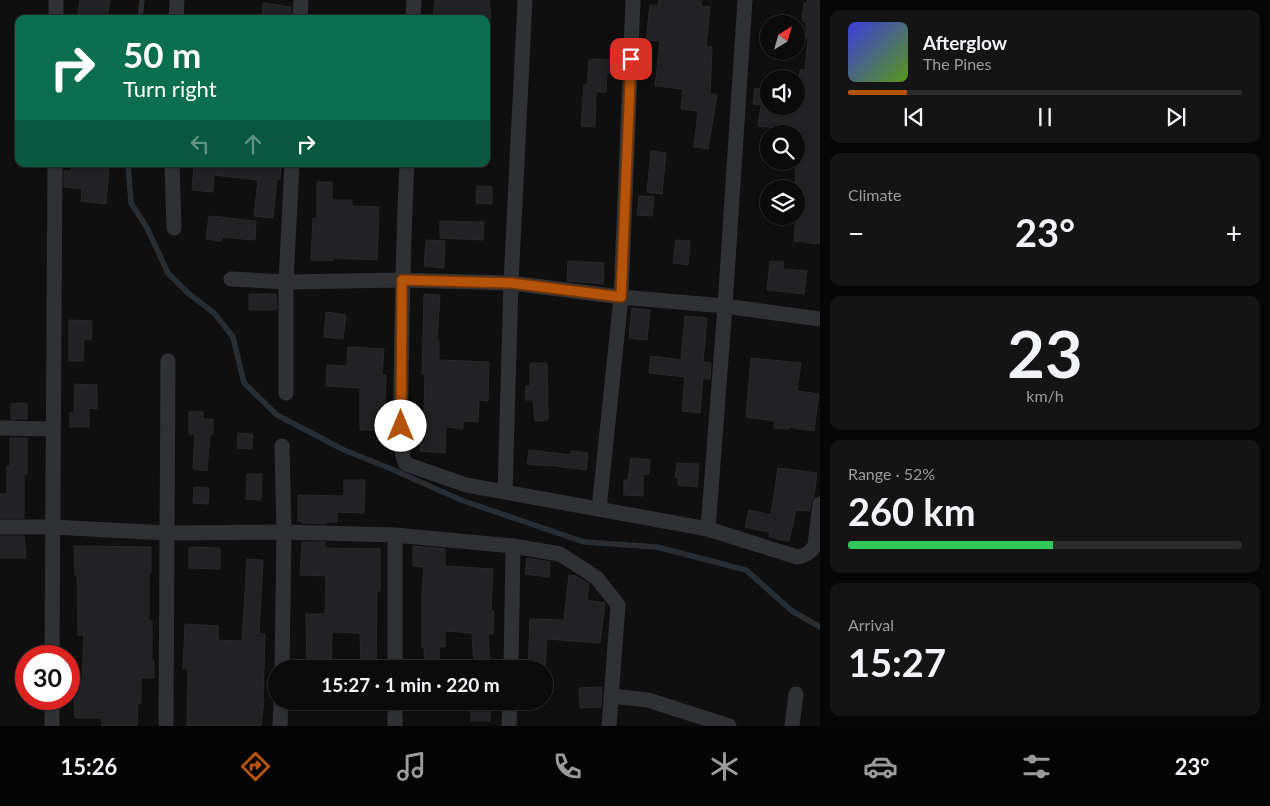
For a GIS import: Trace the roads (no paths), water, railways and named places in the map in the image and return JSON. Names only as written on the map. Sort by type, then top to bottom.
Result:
[{"type":"street","points":[[56,0],[56,15]]},
{"type":"street","points":[[176,15],[177,0]]},
{"type":"street","points":[[300,15],[301,0]]},
{"type":"street","points":[[413,15],[414,0]]},
{"type":"street","points":[[505,492],[511,283],[525,0]]},
{"type":"street","points":[[599,509],[621,297],[633,0]]},
{"type":"street","points":[[708,529],[745,0]]},
{"type":"street","points":[[52,645],[55,167]]},
{"type":"street","points":[[172,167],[174,228]]},
{"type":"street","points":[[286,393],[286,282],[292,167]]},
{"type":"street","points":[[407,167],[402,280],[401,453],[409,466],[466,485],[708,529],[797,557],[812,550],[815,545],[820,504]]},
{"type":"street","points":[[231,279],[286,282],[402,280],[511,283],[621,297],[725,306],[820,320]]},
{"type":"street","points":[[166,726],[168,362]]},
{"type":"street","points":[[0,428],[53,429]]},
{"type":"street","points":[[282,446],[284,532],[282,660]]},
{"type":"street","points":[[0,527],[53,527],[167,533],[284,532],[395,535],[513,546],[560,554],[597,578],[618,605],[609,726]]},
{"type":"street","points":[[395,535],[395,660]]},
{"type":"street","points":[[510,660],[513,546]]},
{"type":"street","points":[[792,726],[796,694]]},
{"type":"street","points":[[611,696],[648,700],[729,726]]},
{"type":"street","points":[[52,710],[52,726]]},
{"type":"street","points":[[280,726],[281,710]]},
{"type":"street","points":[[395,710],[395,726]]},
{"type":"street","points":[[509,726],[510,710]]},
{"type":"waterway","points":[[140,15],[142,0]]},
{"type":"waterway","points":[[128,167],[131,203],[147,228],[168,273],[188,293],[214,313],[233,337],[244,383],[277,415],[344,450],[461,500],[584,542],[657,547],[746,570],[792,611],[820,627]]}]
